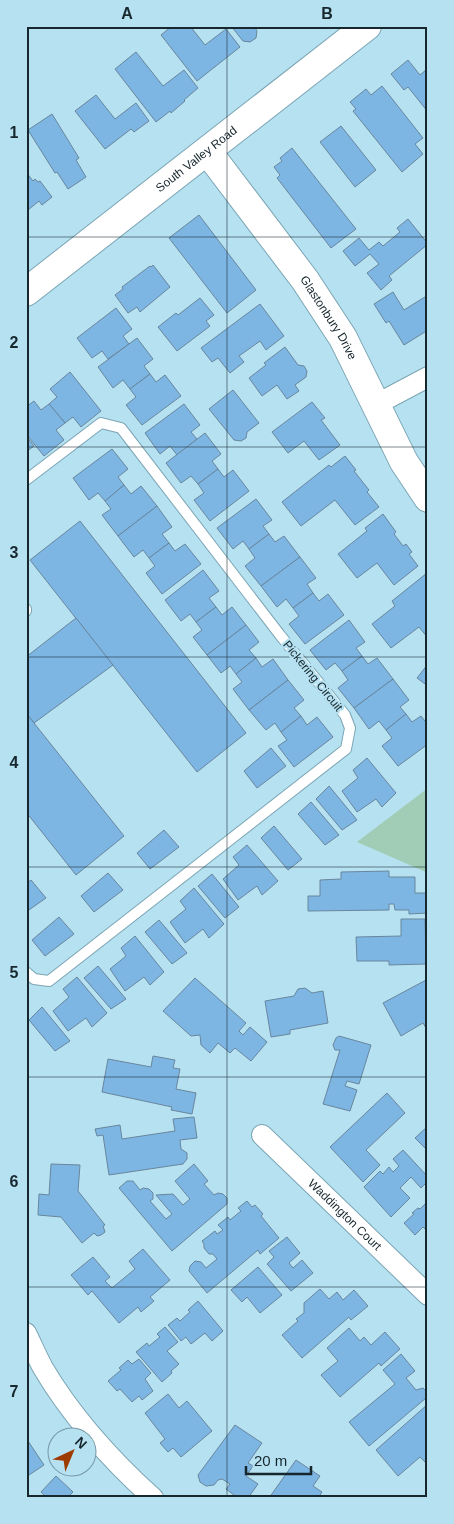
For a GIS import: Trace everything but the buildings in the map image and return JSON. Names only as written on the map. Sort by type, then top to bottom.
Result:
[{"type":"main road","name":"South Valley Road","points":[[26,292],[208,152],[366,26]]},
{"type":"main road","name":"Glastonbury Drive","points":[[208,152],[305,280],[343,338],[404,462],[428,498]]},
{"type":"street","points":[[377,404],[428,377]]},
{"type":"street","name":"Waddington Court","points":[[262,1135],[428,1296]]},
{"type":"street","points":[[26,1333],[43,1368],[77,1417],[121,1468],[153,1498]]},
{"type":"lane","name":"Pickering Circuit","points":[[26,480],[101,423],[121,428],[344,715],[350,728],[346,749],[49,981],[34,979],[26,972]]},
{"type":"green space","points":[[428,788],[428,873],[357,842]]}]
